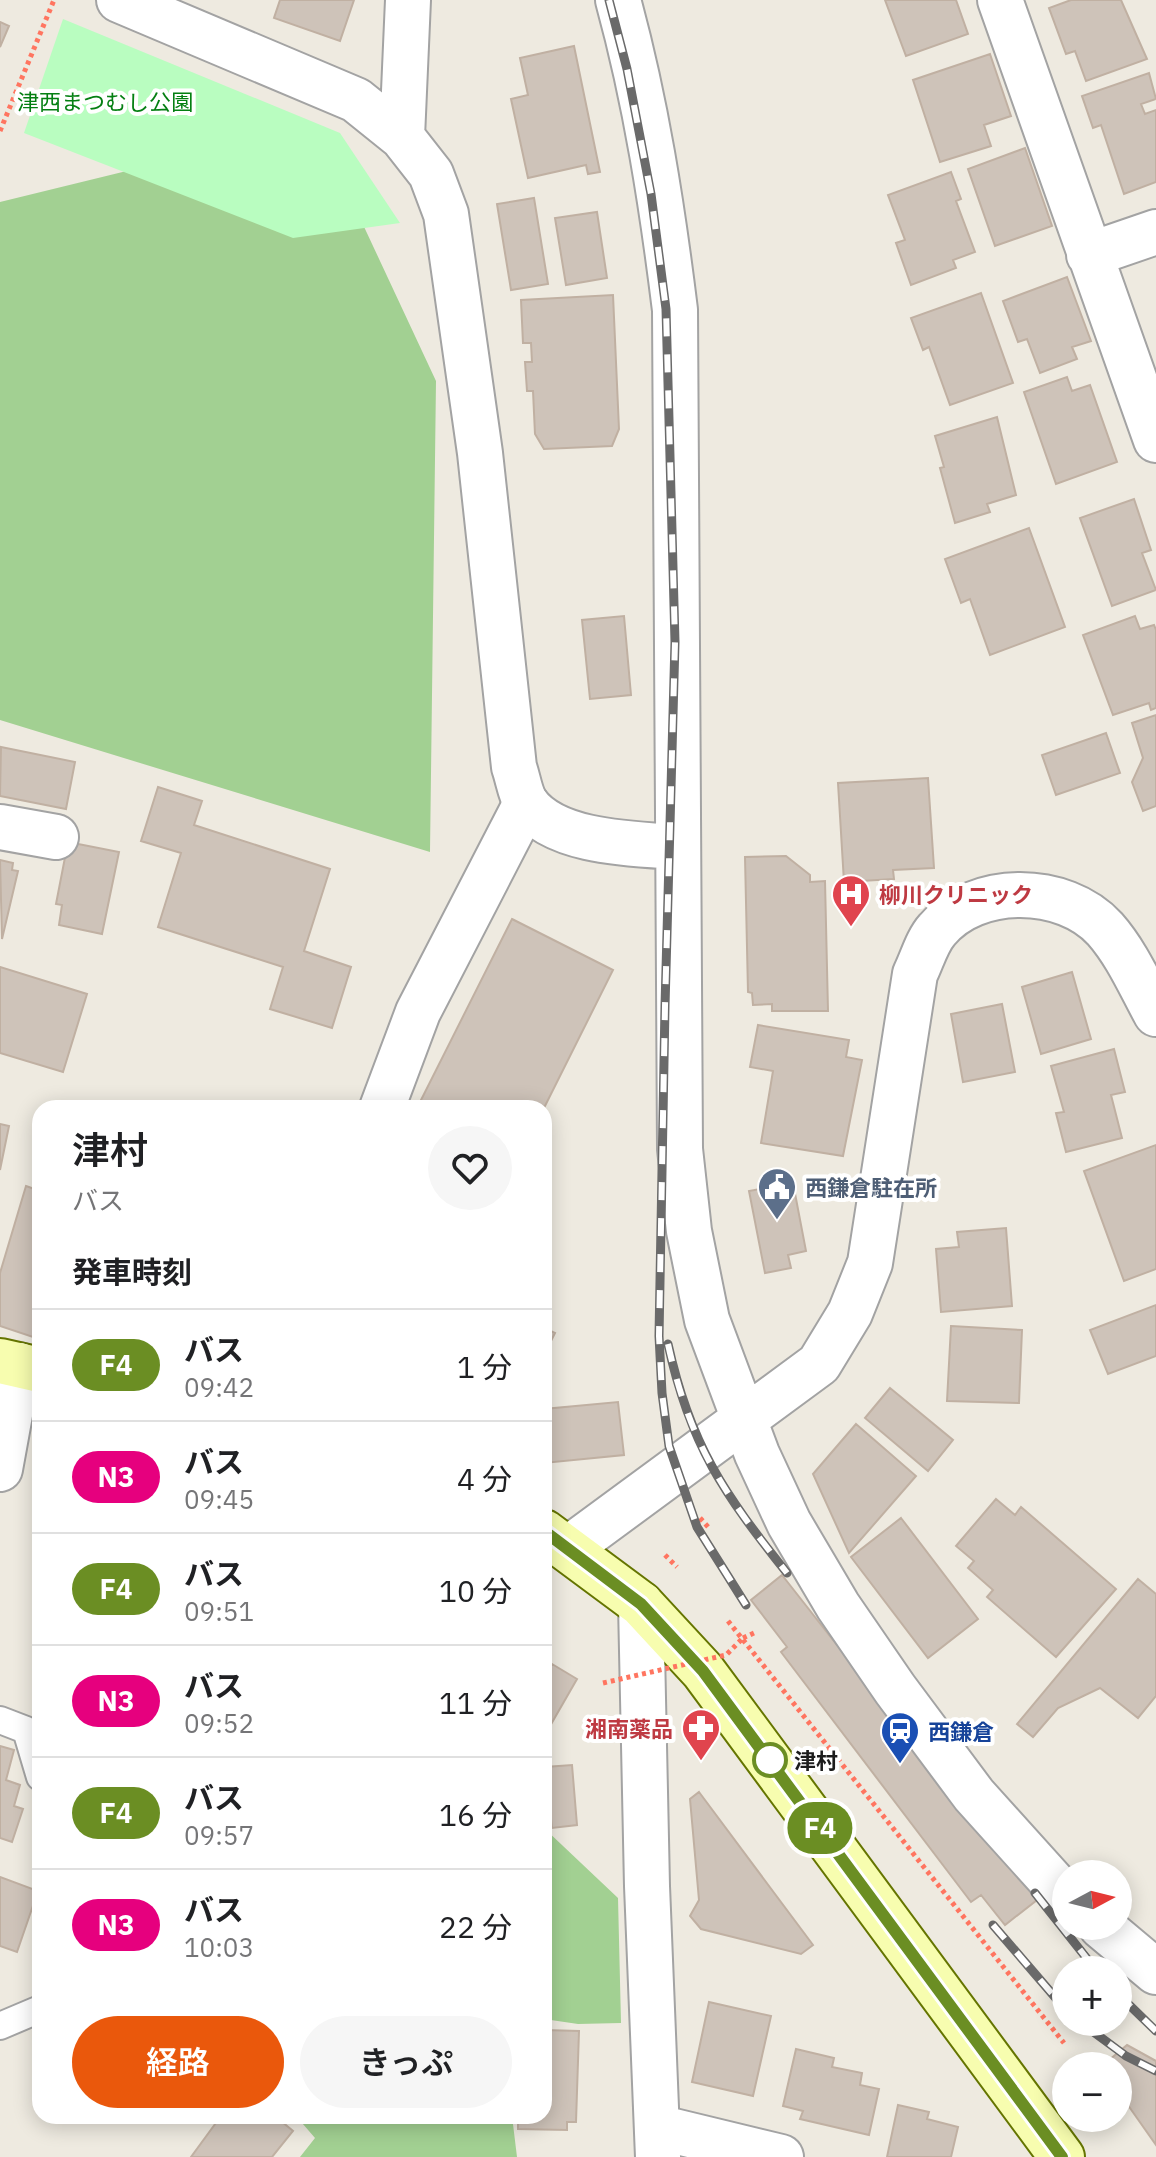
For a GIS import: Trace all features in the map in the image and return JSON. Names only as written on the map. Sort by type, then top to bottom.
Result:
[{"type":"main road","points":[[557,1540],[641,1604],[712,1682],[1062,2157]]},
{"type":"street","points":[[119,0],[356,100],[402,137],[431,174],[446,214],[480,453],[514,767],[526,803],[557,828],[610,842],[678,847]]},
{"type":"street","points":[[402,137],[408,0]]},
{"type":"street","points":[[618,0],[636,67],[660,190],[675,310],[680,1149],[689,1231],[707,1320],[743,1417],[789,1523],[846,1618],[974,1795],[1052,1881]]},
{"type":"street","points":[[1000,0],[1156,440]]},
{"type":"street","points":[[1089,255],[1156,232]]},
{"type":"street","points":[[385,1100],[418,1012],[526,803]]},
{"type":"street","points":[[0,827],[56,837]]},
{"type":"street","points":[[557,1540],[819,1364],[850,1313],[870,1263],[915,974],[936,930],[962,909],[991,898],[1028,894],[1066,903],[1103,926],[1124,955],[1156,1014]]},
{"type":"street","points":[[0,1469],[20,1365]]},
{"type":"street","points":[[641,1604],[647,1886],[658,2142],[781,2157]]},
{"type":"street","points":[[1118,1940],[1156,1972]]},
{"type":"lane","points":[[0,1720],[26,1730],[32,1750]]},
{"type":"lane","points":[[0,2026],[32,2012]]},
{"type":"path","points":[[0,131],[54,0]]},
{"type":"path","points":[[700,1518],[709,1528]]},
{"type":"path","points":[[603,1683],[726,1655],[743,1638],[754,1633]]},
{"type":"path","points":[[743,1638],[1064,2043]]},
{"type":"green space","name":"津西まつむし公園","points":[[63,19],[340,133],[400,223],[293,238],[24,133]]},
{"type":"green space","points":[[192,155],[338,171],[436,381],[430,852],[0,720],[0,202]]},
{"type":"green space","points":[[552,1836],[618,1898],[621,2023],[578,2024],[552,2020]]},
{"type":"green space","points":[[303,2124],[513,2124],[517,2157],[300,2157],[315,2138]]},
{"type":"building","points":[[280,0],[354,0],[340,41],[274,18]]},
{"type":"building","points":[[885,0],[956,0],[968,34],[906,56]]},
{"type":"building","points":[[1071,0],[1121,0],[1147,59],[1086,81],[1075,51],[1066,54],[1049,8]]},
{"type":"building","points":[[0,22],[9,26],[0,47]]},
{"type":"building","points":[[574,46],[600,172],[588,174],[586,165],[528,178],[511,99],[528,95],[520,58]]},
{"type":"building","points":[[990,54],[1011,116],[984,125],[991,146],[940,162],[913,80]]},
{"type":"building","points":[[1149,73],[1156,99],[1141,104],[1145,114],[1156,110],[1156,182],[1124,194],[1101,125],[1093,128],[1082,96]]},
{"type":"building","points":[[1025,148],[1052,226],[995,246],[968,169]]},
{"type":"building","points":[[951,172],[961,199],[956,201],[975,252],[953,260],[956,268],[911,285],[896,243],[905,240],[888,195]]},
{"type":"building","points":[[534,198],[548,284],[511,290],[497,204]]},
{"type":"building","points":[[597,212],[607,278],[566,285],[555,218]]},
{"type":"building","points":[[1067,277],[1091,341],[1072,347],[1077,359],[1040,373],[1027,339],[1018,342],[1003,301]]},
{"type":"building","points":[[981,293],[1013,383],[950,405],[929,347],[923,350],[911,318]]},
{"type":"building","points":[[613,295],[619,429],[612,446],[544,449],[535,434],[533,391],[527,391],[525,362],[532,362],[531,343],[523,343],[521,300]]},
{"type":"building","points":[[1067,377],[1072,391],[1090,385],[1117,462],[1056,484],[1024,392]]},
{"type":"building","points":[[997,417],[1016,495],[987,504],[990,512],[955,523],[935,436]]},
{"type":"building","points":[[1134,499],[1151,550],[1142,553],[1156,590],[1112,606],[1080,518]]},
{"type":"building","points":[[1029,528],[1065,627],[990,655],[970,599],[961,603],[945,559]]},
{"type":"building","points":[[624,616],[631,695],[590,699],[582,620]]},
{"type":"building","points":[[1135,616],[1140,629],[1154,625],[1156,630],[1156,708],[1151,710],[1149,703],[1113,715],[1083,635]]},
{"type":"building","points":[[1156,715],[1156,806],[1143,811],[1132,782],[1143,758],[1132,723]]},
{"type":"building","points":[[1106,733],[1120,773],[1056,795],[1042,755]]},
{"type":"building","points":[[1,747],[75,762],[66,809],[0,796]]},
{"type":"building","points":[[928,778],[934,868],[893,870],[894,879],[844,882],[838,783]]},
{"type":"building","points":[[158,787],[202,801],[194,825],[330,869],[304,951],[351,967],[332,1028],[270,1009],[283,967],[158,927],[181,853],[141,841]]},
{"type":"building","points":[[68,842],[119,852],[102,934],[59,925],[62,905],[56,904]]},
{"type":"building","points":[[786,856],[810,875],[810,882],[825,881],[828,1011],[772,1011],[772,1004],[753,1005],[752,993],[748,992],[745,857]]},
{"type":"building","points":[[0,860],[13,863],[12,870],[18,871],[2,939]]},
{"type":"building","points":[[512,919],[613,970],[548,1100],[421,1100]]},
{"type":"building","points":[[0,967],[87,994],[63,1072],[0,1053]]},
{"type":"building","points":[[1072,972],[1091,1039],[1041,1054],[1022,987]]},
{"type":"building","points":[[1002,1004],[1015,1072],[963,1082],[951,1014]]},
{"type":"building","points":[[758,1025],[849,1040],[846,1057],[862,1060],[843,1156],[761,1143],[773,1071],[750,1067]]},
{"type":"building","points":[[1114,1049],[1125,1092],[1111,1095],[1122,1138],[1066,1152],[1056,1113],[1064,1112],[1051,1066]]},
{"type":"building","points":[[0,1124],[9,1126],[0,1170]]},
{"type":"building","points":[[1156,1145],[1156,1269],[1124,1281],[1084,1171]]},
{"type":"building","name":"西鎌倉駐在所","points":[[793,1183],[806,1251],[788,1255],[791,1268],[765,1273],[749,1191]]},
{"type":"building","points":[[26,1186],[32,1188],[32,1337],[0,1326],[0,1273]]},
{"type":"building","points":[[1006,1228],[1012,1306],[941,1312],[936,1249],[959,1247],[957,1232]]},
{"type":"building","points":[[1156,1305],[1156,1356],[1108,1374],[1090,1330]]},
{"type":"building","points":[[951,1326],[1022,1330],[1019,1403],[947,1401]]},
{"type":"building","points":[[890,1388],[953,1440],[928,1471],[865,1418]]},
{"type":"building","points":[[618,1402],[624,1455],[552,1462],[552,1408]]},
{"type":"building","points":[[856,1424],[916,1476],[849,1553],[813,1474]]},
{"type":"building","points":[[996,1499],[1015,1515],[1021,1507],[1116,1589],[1056,1657],[987,1597],[993,1590],[968,1568],[974,1561],[956,1546]]},
{"type":"building","points":[[901,1518],[978,1619],[928,1658],[851,1557]]},
{"type":"building","name":"西鎌倉","points":[[782,1575],[1037,1900],[1005,1925],[981,1895],[971,1902],[781,1652],[787,1647],[751,1600]]},
{"type":"building","points":[[1138,1579],[1156,1594],[1156,1696],[1138,1718],[1100,1688],[1058,1708],[1033,1737],[1017,1724]]},
{"type":"building","points":[[552,1664],[577,1679],[552,1723]]},
{"type":"building","points":[[0,1746],[14,1750],[6,1780],[20,1785],[14,1806],[23,1809],[12,1842],[0,1838]]},
{"type":"building","points":[[572,1765],[577,1825],[552,1828],[552,1766]]},
{"type":"building","points":[[699,1792],[813,1945],[801,1954],[701,1929],[690,1916],[699,1900],[690,1799]]},
{"type":"building","points":[[0,1877],[32,1889],[32,1908],[17,1952],[0,1946]]},
{"type":"building","points":[[709,2002],[771,2016],[753,2096],[692,2082]]},
{"type":"building","points":[[552,2030],[579,2031],[576,2122],[567,2122],[567,2130],[518,2129],[518,2124],[552,2124]]},
{"type":"building","points":[[1127,2045],[1156,2061],[1156,2145],[1132,2111],[1132,2052],[1119,2052]]},
{"type":"building","points":[[796,2049],[834,2058],[832,2067],[862,2073],[860,2085],[879,2089],[869,2135],[800,2119],[803,2111],[783,2106]]},
{"type":"building","points":[[898,2105],[929,2112],[927,2119],[958,2127],[951,2157],[887,2157]]},
{"type":"building","points":[[215,2124],[285,2124],[293,2131],[272,2157],[191,2157]]},
{"type":"railway","points":[[609,0],[627,69],[651,194],[666,309],[675,642],[659,1336],[662,1393],[669,1446],[697,1527],[746,1605]]},
{"type":"railway","points":[[668,1344],[687,1411],[712,1467],[745,1518],[787,1573]]},
{"type":"railway","points":[[1035,1893],[1085,1956]]},
{"type":"railway","points":[[993,1925],[1052,1994]]},
{"type":"railway","points":[[1132,2008],[1156,2031]]},
{"type":"railway","points":[[1099,2036],[1126,2056],[1156,2071]]},
{"type":"bus line","name":"F4","points":[[552,1536],[641,1604],[703,1671],[1062,2157]]},
{"type":"place","name":"柳川クリニック","points":[[851,928]]},
{"type":"place","name":"西鎌倉駐在所","points":[[777,1221]]},
{"type":"place","name":"津村","points":[[770,1760]]},
{"type":"place","name":"湘南薬品","points":[[701,1762]]},
{"type":"place","name":"西鎌倉","points":[[900,1765]]}]
